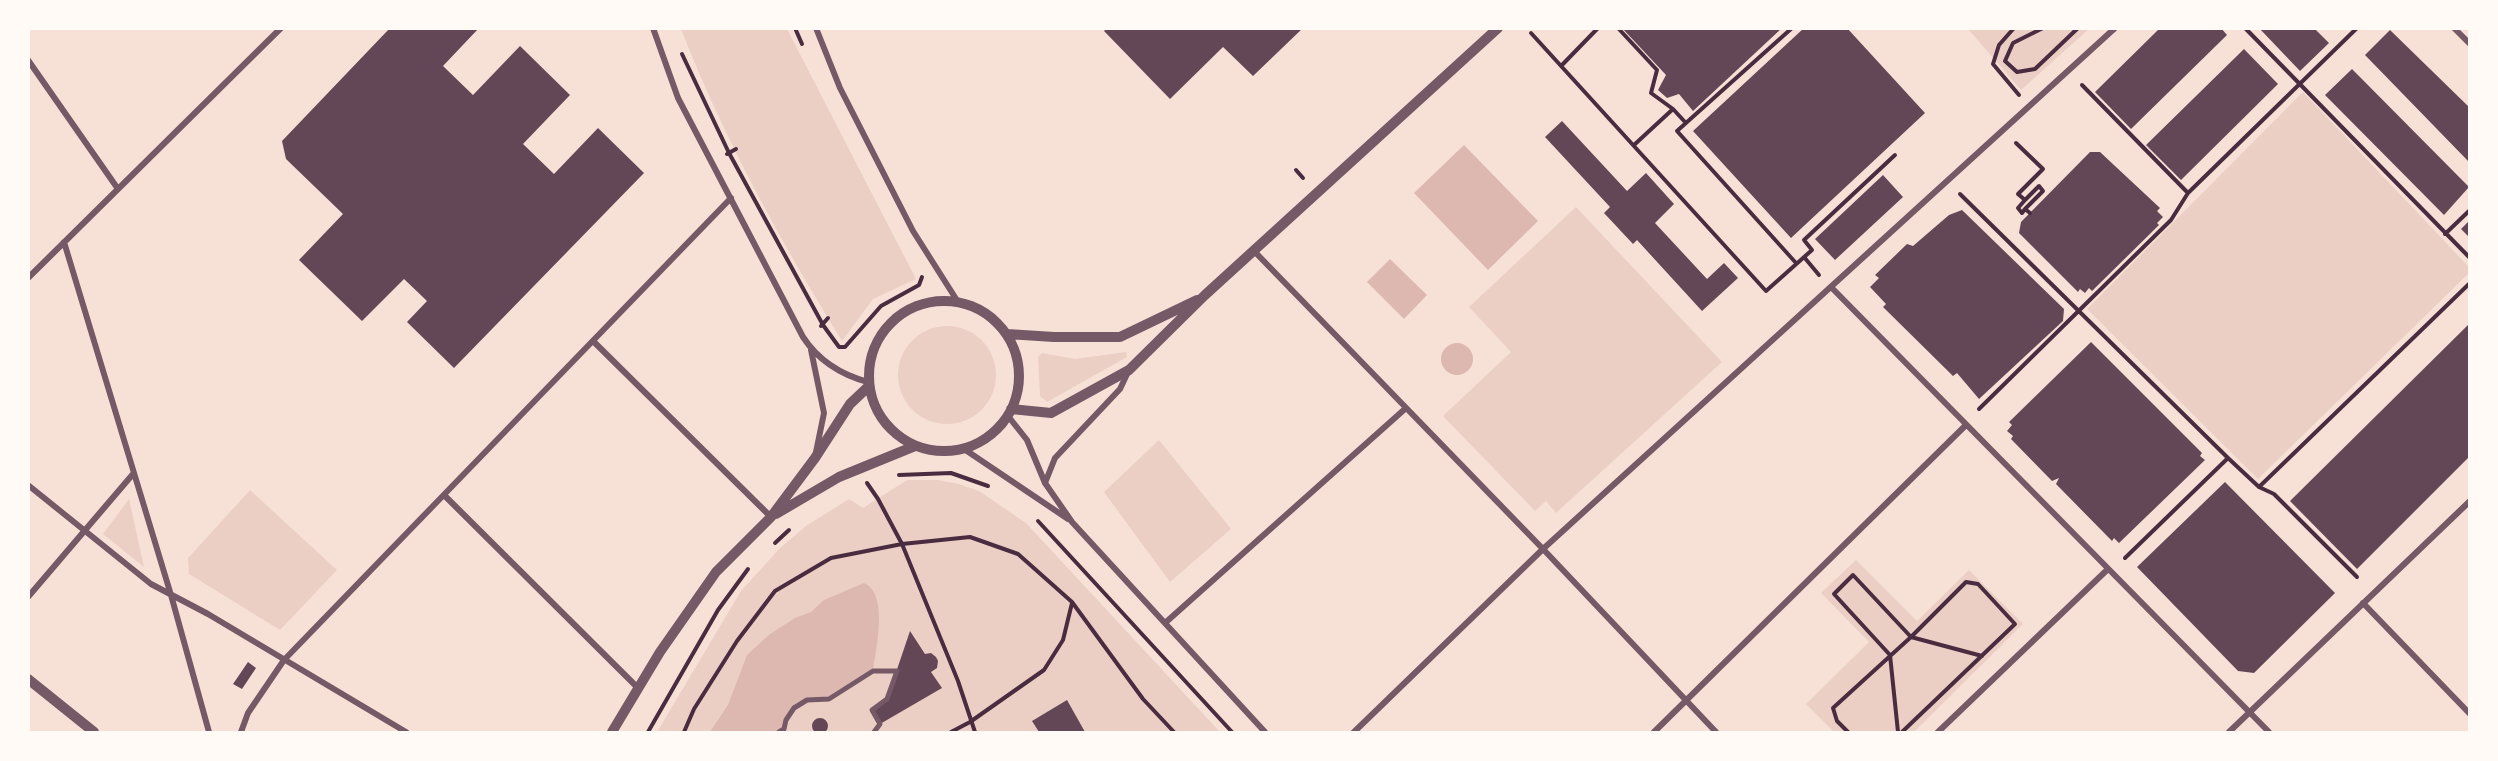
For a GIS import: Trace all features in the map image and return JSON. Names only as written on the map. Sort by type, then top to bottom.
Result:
[{"type":"street","points":[[28,278],[281,28]]},
{"type":"street","points":[[652,28],[678,98],[811,349],[824,413],[815,458]]},
{"type":"street","points":[[816,28],[840,88],[913,231],[958,302]]},
{"type":"street","points":[[1010,413],[1051,413],[1129,370],[1205,296],[1498,28]]},
{"type":"street","points":[[1354,732],[1544,549],[2115,28]]},
{"type":"street","points":[[2454,28],[2469,44]]},
{"type":"street","points":[[28,60],[118,189]]},
{"type":"street","points":[[242,732],[248,713],[284,660],[731,198]]},
{"type":"street","points":[[64,242],[171,595],[209,732]]},
{"type":"street","points":[[1254,251],[1544,549],[1716,732]]},
{"type":"street","points":[[1831,287],[2270,732]]},
{"type":"street","points":[[1006,334],[1120,337],[1205,296]]},
{"type":"street","points":[[935,301],[958,302],[986,313],[1006,334],[1016,352],[1019,371],[1018,391],[1010,413],[989,436],[964,448],[939,451],[915,446],[901,438],[884,422],[873,401],[869,384],[870,359],[879,338],[894,320],[913,307],[935,301]]},
{"type":"street","points":[[593,341],[771,517]]},
{"type":"street","points":[[811,349],[847,377],[869,384]]},
{"type":"street","points":[[1045,483],[1055,458],[1120,389],[1129,370]]},
{"type":"street","points":[[612,732],[638,688],[716,572],[771,517],[815,458],[850,404],[869,384]]},
{"type":"street","points":[[1165,623],[1406,408]]},
{"type":"street","points":[[1010,413],[1027,440],[1045,483],[1072,522],[1265,732]]},
{"type":"street","points":[[1654,732],[1966,425]]},
{"type":"street","points":[[771,517],[839,477],[915,446]]},
{"type":"street","points":[[964,448],[1072,522]]},
{"type":"street","points":[[28,597],[133,474]]},
{"type":"street","points":[[28,485],[151,584],[208,614],[406,732]]},
{"type":"street","points":[[444,495],[638,688]]},
{"type":"street","points":[[2229,732],[2469,501]]},
{"type":"street","points":[[1938,732],[2108,569]]},
{"type":"street","points":[[2363,603],[2469,714]]},
{"type":"street","points":[[779,732],[784,729],[786,720],[794,708],[807,700],[829,699],[873,671],[897,670],[887,699],[872,710],[880,724],[874,732]]},
{"type":"street","points":[[28,679],[94,732]]},
{"type":"path","points":[[795,28],[804,48]]},
{"type":"path","points":[[1562,65],[1598,28]]},
{"type":"path","points":[[1618,28],[1657,70],[1651,93],[1685,122]]},
{"type":"path","points":[[1792,28],[1677,131],[1797,264]]},
{"type":"path","points":[[2014,28],[1999,45],[1993,64],[2020,96]]},
{"type":"path","points":[[2043,28],[2013,43],[2005,61],[2017,72],[2035,69],[2078,28]]},
{"type":"path","points":[[2245,28],[2469,258]]},
{"type":"path","points":[[1979,409],[2171,220],[2187,193],[2356,28]]},
{"type":"path","points":[[1531,33],[1766,291],[1812,250],[1804,240],[1895,155]]},
{"type":"path","points":[[680,50],[729,153],[823,325],[839,348],[845,347],[881,306],[919,285],[922,274]]},
{"type":"path","points":[[2082,85],[2187,193]]},
{"type":"path","points":[[1634,145],[1673,110]]},
{"type":"path","points":[[2016,143],[2043,169],[2018,194],[2025,200]]},
{"type":"path","points":[[1296,170],[1303,178]]},
{"type":"path","points":[[2039,186],[2043,191],[2022,213],[2018,208],[2025,200],[2039,186]]},
{"type":"path","points":[[1960,194],[2228,458],[2259,487],[2274,494],[2357,577]]},
{"type":"path","points":[[2025,209],[2030,213]]},
{"type":"path","points":[[2445,234],[2469,210]]},
{"type":"path","points":[[1804,257],[1821,277]]},
{"type":"path","points":[[2259,487],[2469,283]]},
{"type":"path","points":[[2125,558],[2228,458]]},
{"type":"path","points":[[898,475],[951,473],[990,487]]},
{"type":"path","points":[[856,486],[876,479]]},
{"type":"path","points":[[866,481],[902,544],[958,681],[975,732]]},
{"type":"path","points":[[1032,515],[1232,732]]},
{"type":"path","points":[[768,549],[793,527]]},
{"type":"path","points":[[684,732],[694,710],[736,641],[775,591],[831,558],[902,544],[970,537],[1018,554],[1062,596],[1072,602],[1143,699],[1174,732]]},
{"type":"path","points":[[648,732],[718,610],[752,564]]},
{"type":"path","points":[[1900,732],[1890,655],[1834,594],[1853,575],[1911,637],[1982,656]]},
{"type":"path","points":[[1848,732],[1837,721],[1833,708],[1911,637],[1966,582],[1978,584],[2015,624],[1900,732]]},
{"type":"path","points":[[951,732],[970,722],[1044,670],[1063,640],[1072,602]]},
{"type":"shaded area","points":[[681,29],[787,29],[916,279],[873,299],[842,341],[754,188],[715,109]]},
{"type":"shaded area","points":[[1968,29],[2089,29],[2021,90]]},
{"type":"shaded area","points":[[2303,92],[2469,267],[2469,273],[2258,479],[2087,309]]},
{"type":"shaded area","points":[[1464,145],[1538,221],[1488,270],[1414,193]]},
{"type":"shaded area","points":[[1576,207],[1722,362],[1556,513],[1546,501],[1535,511],[1443,416],[1511,352],[1469,307]]},
{"type":"shaded area","points":[[1390,259],[1427,295],[1404,319],[1367,282]]},
{"type":"shaded area","points":[[947,326],[966,329],[982,340],[993,356],[996,375],[993,394],[982,410],[966,421],[947,424],[928,421],[912,410],[901,394],[898,375],[901,356],[912,340],[928,329]]},
{"type":"shaded area","points":[[1457,343],[1468,348],[1473,359],[1468,370],[1457,375],[1446,370],[1441,359],[1446,348]]},
{"type":"shaded area","points":[[1126,352],[1127,357],[1047,402],[1040,396],[1038,357],[1042,353],[1075,359]]},
{"type":"shaded area","points":[[1159,440],[1231,529],[1170,582],[1104,492]]},
{"type":"shaded area","points":[[907,480],[938,480],[979,491],[1026,523],[1220,732],[657,732],[741,591],[780,548],[806,526],[849,499],[863,508]]},
{"type":"shaded area","points":[[250,490],[337,570],[280,630],[189,574],[188,558]]},
{"type":"shaded area","points":[[129,499],[144,567],[103,534]]},
{"type":"shaded area","points":[[1856,560],[1917,621],[1969,570],[2023,624],[1914,732],[1834,732],[1806,704],[1869,642],[1821,593]]},
{"type":"shaded area","points":[[864,583],[872,589],[879,610],[873,671],[829,699],[819,698],[794,708],[779,732],[710,732],[728,705],[747,655],[770,634],[795,618],[811,612],[824,600]]},
{"type":"building","points":[[390,28],[479,28],[443,66],[473,95],[520,46],[570,95],[523,144],[554,174],[598,128],[644,173],[454,368],[407,322],[427,301],[404,279],[362,321],[299,260],[343,214],[286,159],[282,141]]},
{"type":"building","points":[[1107,28],[1303,28],[1253,76],[1223,47],[1170,99],[1104,31]]},
{"type":"building","points":[[1622,28],[1782,28],[1693,111],[1679,94],[1667,98],[1658,90],[1666,75]]},
{"type":"building","points":[[1804,28],[1847,28],[1925,113],[1791,238],[1693,131]]},
{"type":"building","points":[[2160,28],[2221,28],[2227,35],[2131,129],[2095,92]]},
{"type":"building","points":[[2259,28],[2314,28],[2329,43],[2300,71]]},
{"type":"building","points":[[2390,30],[2469,107],[2469,162],[2365,55]]},
{"type":"building","points":[[2244,49],[2278,84],[2181,180],[2146,145]]},
{"type":"building","points":[[2352,69],[2469,187],[2444,215],[2325,95]]},
{"type":"building","points":[[1562,121],[1627,191],[1646,173],[1674,204],[1655,223],[1707,279],[1724,263],[1738,278],[1702,311],[1637,240],[1633,244],[1604,213],[1610,207],[1545,137]]},
{"type":"building","points":[[2090,152],[2100,152],[2160,208],[2157,211],[2163,217],[2157,223],[2159,225],[2092,291],[2089,288],[2085,293],[2080,289],[2078,292],[2019,233],[2021,222]]},
{"type":"building","points":[[1883,175],[1903,197],[1835,260],[1815,239]]},
{"type":"building","points":[[1962,210],[2064,309],[2063,321],[1979,399],[1957,373],[1953,376],[1883,307],[1886,304],[1870,287],[1879,278],[1875,275],[1907,244],[1913,246],[1949,215]]},
{"type":"building","points":[[2469,221],[2469,237],[2461,229]]},
{"type":"building","points":[[2469,324],[2469,457],[2357,569],[2290,501]]},
{"type":"building","points":[[2091,342],[2202,453],[2200,456],[2205,460],[2119,543],[2114,538],[2112,541],[2056,484],[2059,478],[2052,481],[2011,439],[2013,436],[2007,431],[2012,425],[2009,422]]},
{"type":"building","points":[[2225,482],[2335,593],[2254,673],[2238,671],[2137,567]]},
{"type":"building","points":[[910,631],[925,654],[931,653],[936,657],[937,668],[931,672],[942,688],[880,724],[872,710],[887,699]]},
{"type":"building","points":[[248,662],[256,668],[242,689],[233,684]]},
{"type":"building","points":[[1067,700],[1085,732],[1039,732],[1032,721]]},
{"type":"building","points":[[820,718],[826,720],[828,726],[826,732],[820,734],[814,732],[812,726],[814,720]]}]
